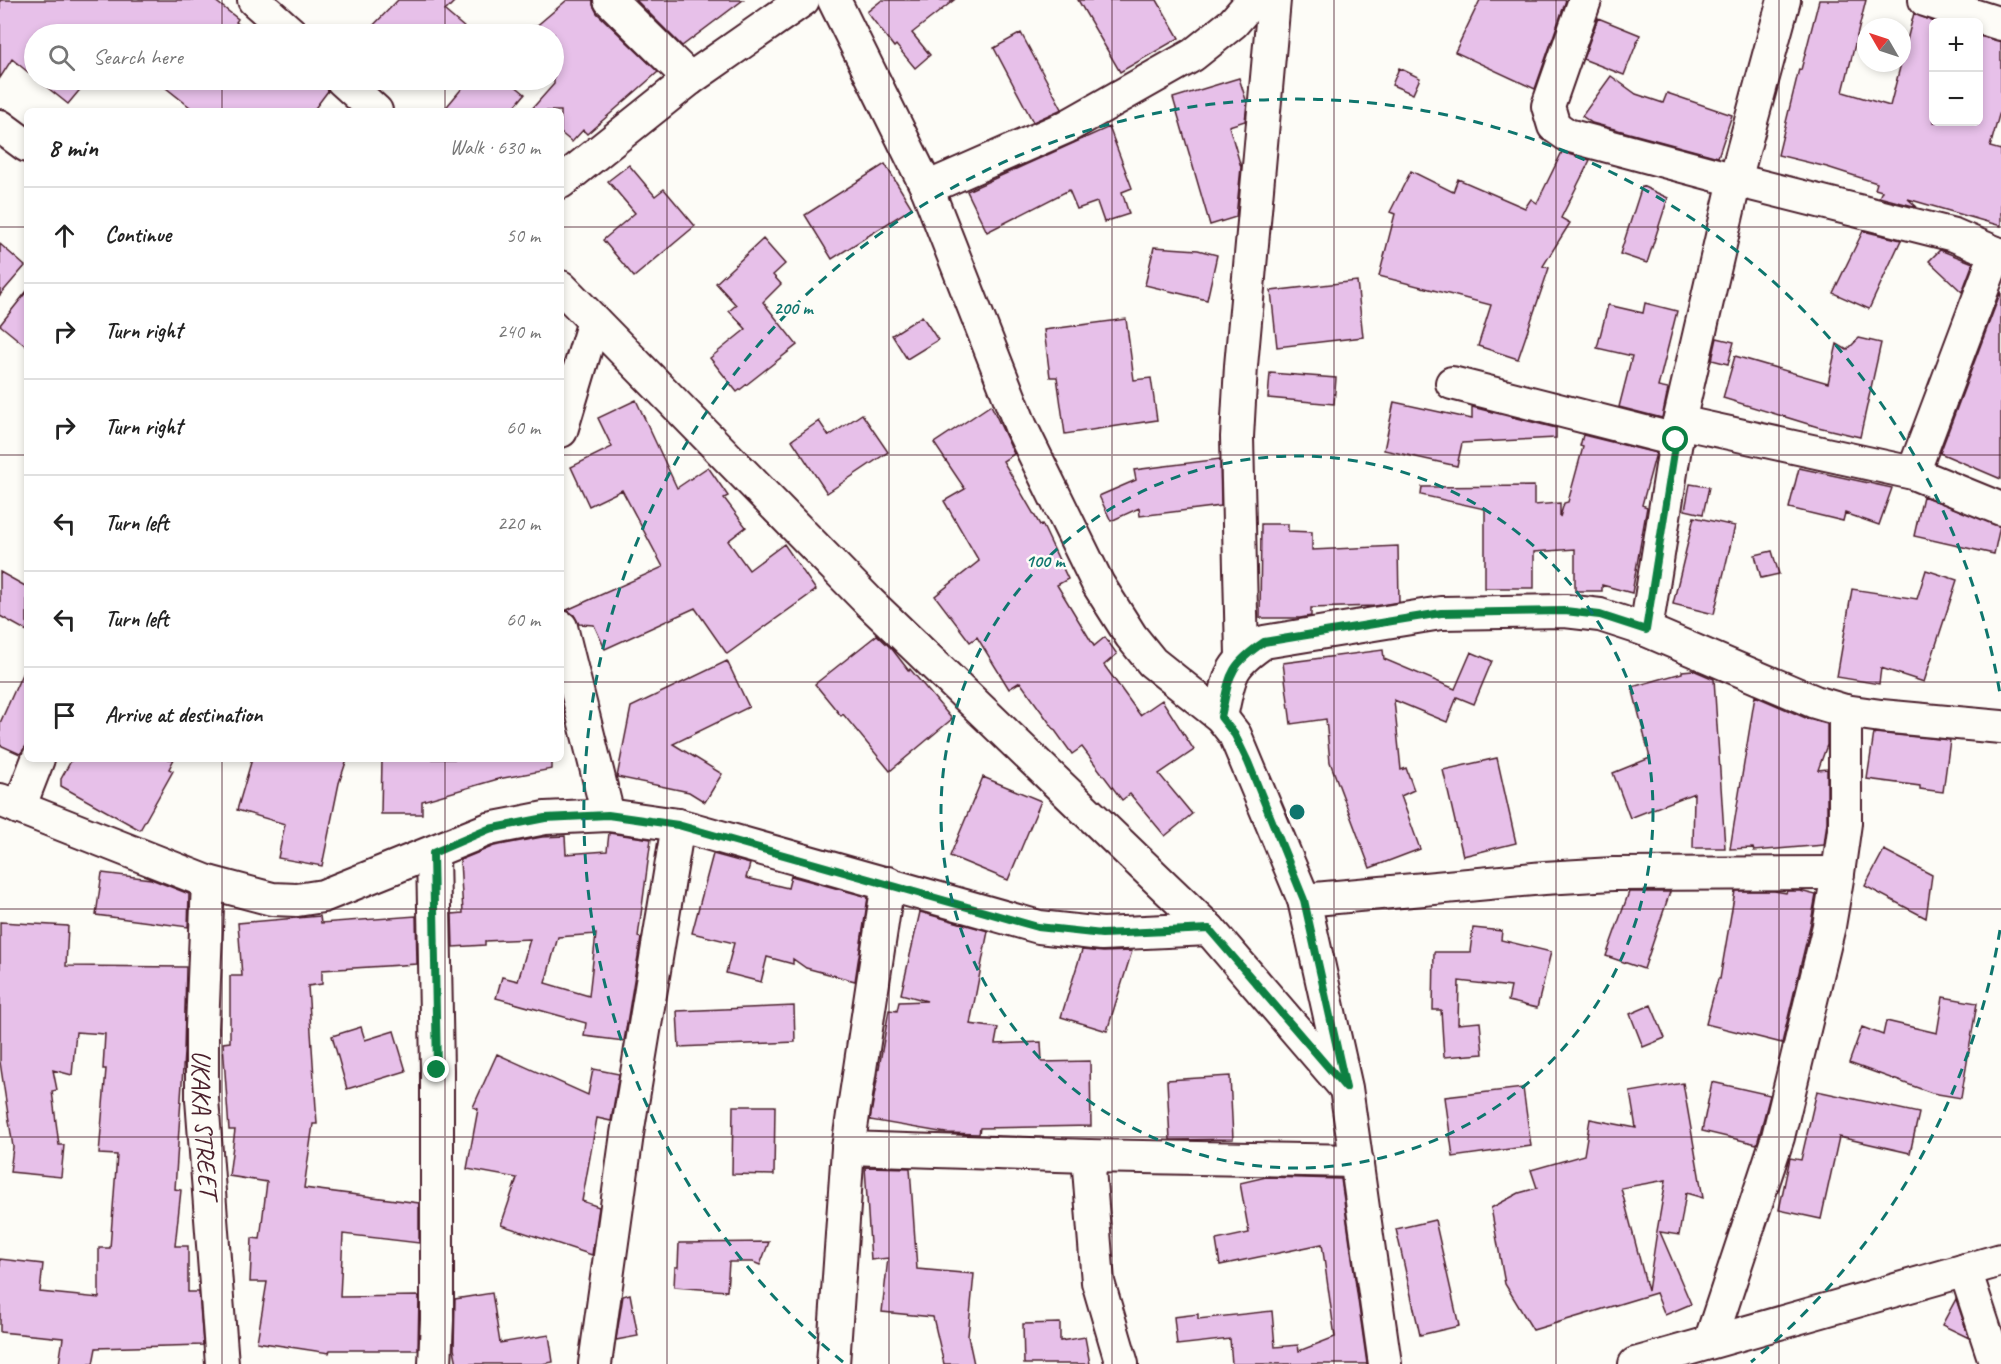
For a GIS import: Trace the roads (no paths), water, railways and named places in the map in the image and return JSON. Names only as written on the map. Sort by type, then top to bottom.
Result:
[{"type":"street","points":[[255,0],[281,24]]},
{"type":"street","points":[[610,0],[690,79]]},
{"type":"street","points":[[564,180],[690,79],[803,0]]},
{"type":"street","points":[[927,188],[1066,127],[1193,55],[1233,23],[1253,0]]},
{"type":"street","points":[[1242,657],[1237,437],[1241,366],[1274,0]]},
{"type":"street","points":[[1585,0],[1548,106],[1554,126],[1568,135],[1953,235],[1999,254],[1913,473]]},
{"type":"street","points":[[1646,630],[1678,431],[1736,180],[1784,0]]},
{"type":"street","points":[[1924,0],[2001,24]]},
{"type":"street","points":[[839,2],[927,188],[1021,427],[1098,584],[1131,636],[1152,662],[1221,717],[1235,735],[1304,900],[1346,1088],[1385,1364]]},
{"type":"street","points":[[353,90],[373,108]]},
{"type":"street","points":[[0,126],[24,144]]},
{"type":"street","points":[[564,290],[870,603],[1209,929],[1346,1088]]},
{"type":"street","points":[[564,421],[594,321]]},
{"type":"street","points":[[1452,383],[1678,431],[1913,473],[2001,509]]},
{"type":"street","points":[[1221,717],[1230,674],[1242,657],[1264,642],[1441,613],[1565,611],[1600,615],[1646,630],[1815,702],[1845,711],[2001,727]]},
{"type":"street","points":[[564,639],[608,815]]},
{"type":"street","points":[[1710,1342],[1778,1137],[1826,938],[1845,823],[1845,711]]},
{"type":"street","points":[[36,762],[9,804],[208,882],[272,899],[297,900],[323,896],[489,829],[545,818],[608,815],[678,825],[1038,927],[1102,934],[1209,929]]},
{"type":"street","points":[[594,1364],[627,1134],[678,825]]},
{"type":"street","points":[[433,853],[437,1070],[435,1364]]},
{"type":"street","points":[[1304,900],[1613,874],[1838,873]]},
{"type":"street","name":"UKAKA STREET","points":[[208,882],[202,1028],[202,1099],[222,1364]]},
{"type":"street","points":[[833,1364],[848,1148],[888,883]]},
{"type":"street","points":[[848,1148],[1088,1156],[1357,1161]]},
{"type":"street","points":[[1088,1156],[1098,1282],[1122,1364]]},
{"type":"street","points":[[1655,1362],[1710,1342],[2001,1260]]},
{"type":"street","points":[[1965,1270],[1996,1364]]}]
